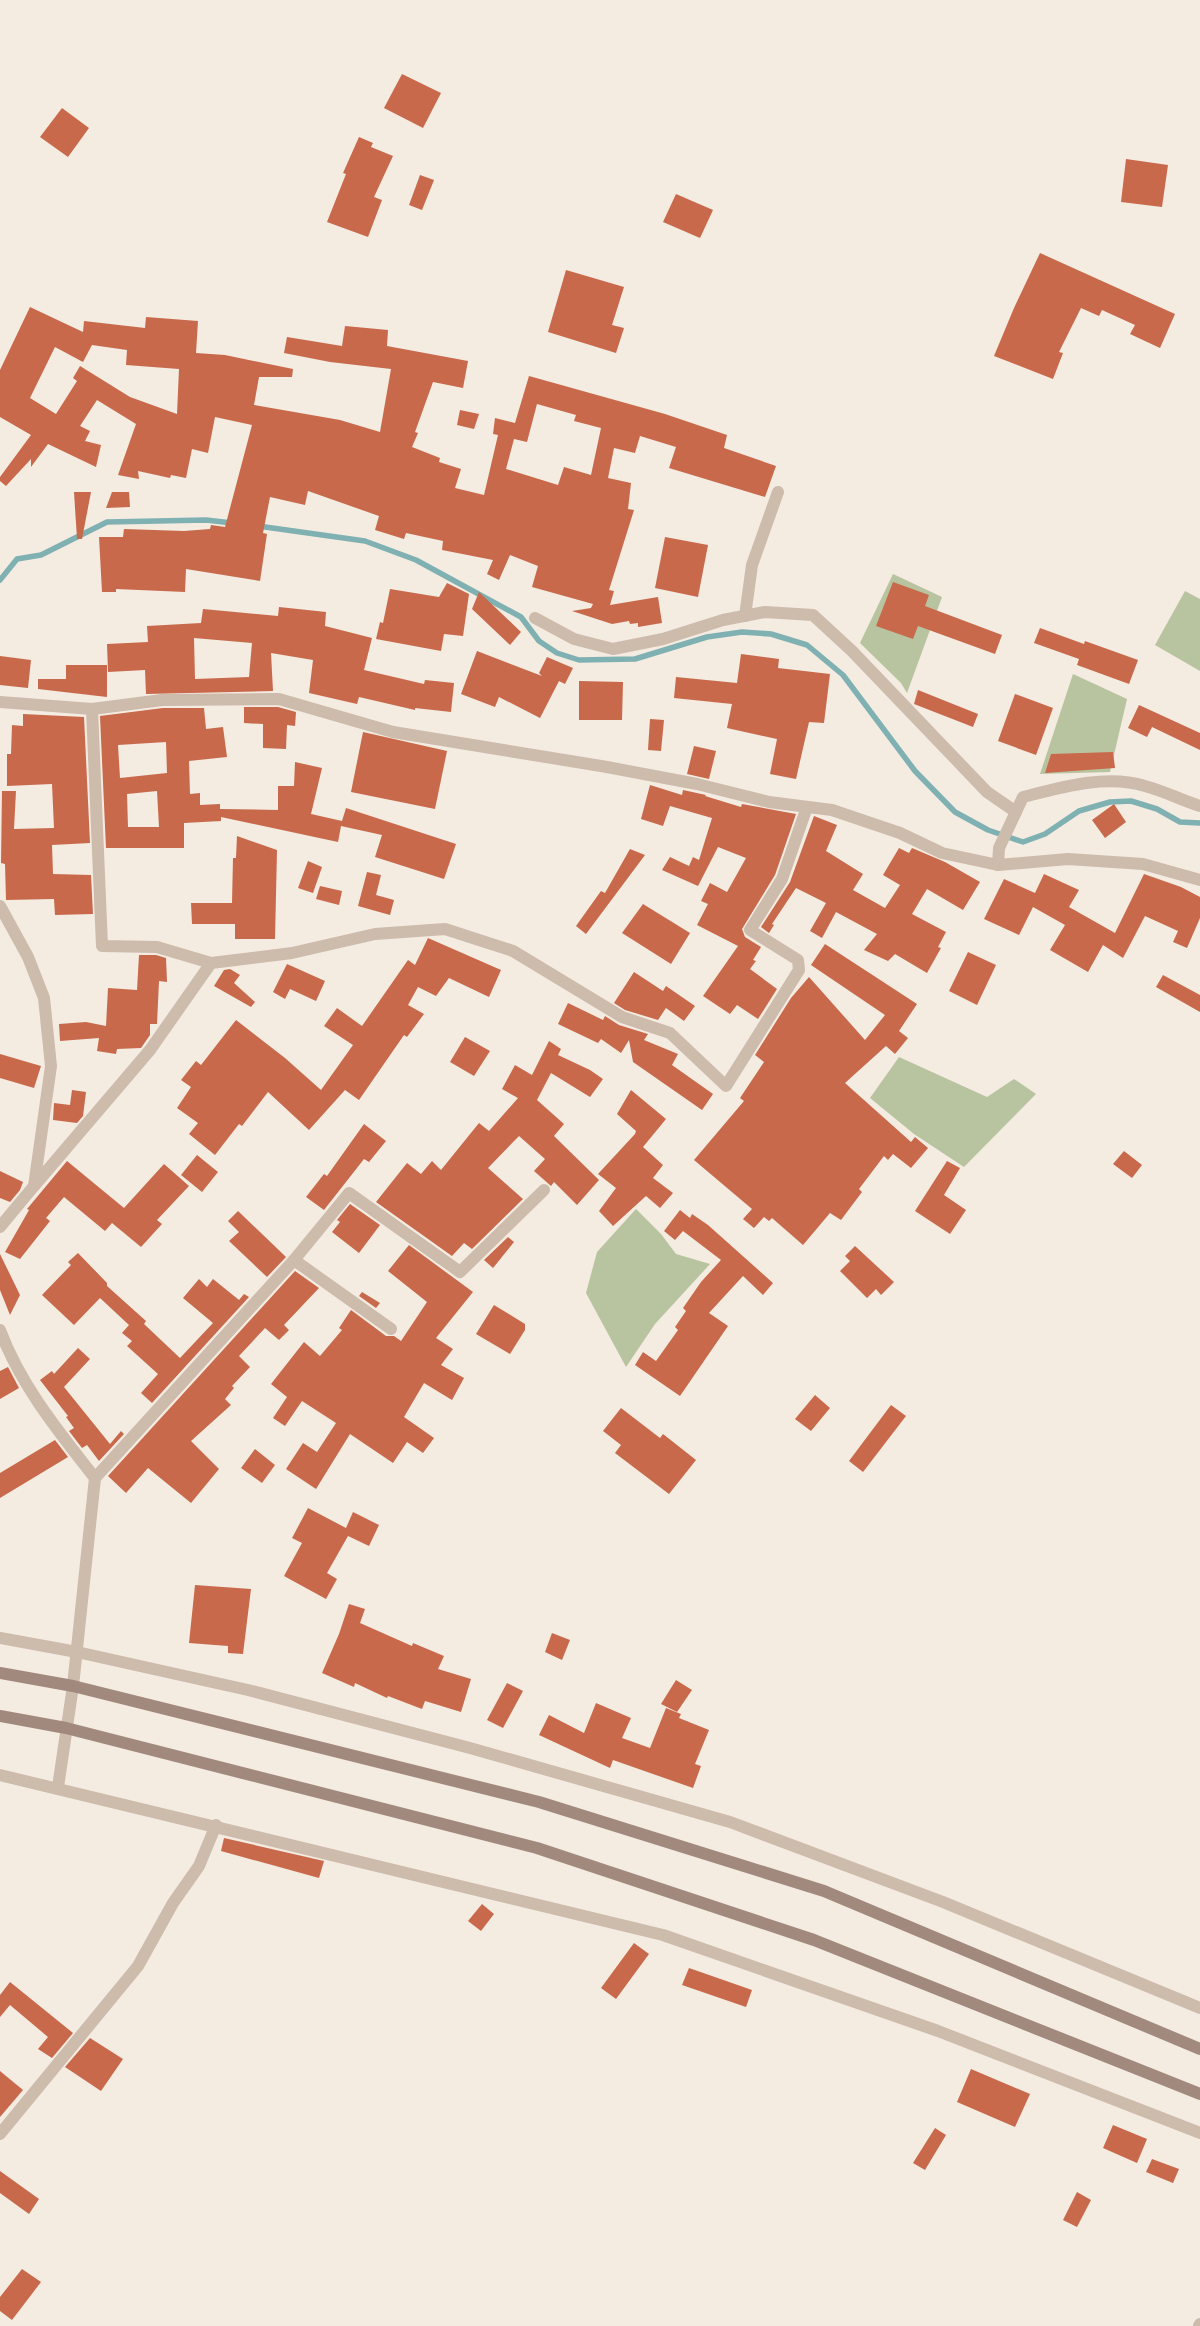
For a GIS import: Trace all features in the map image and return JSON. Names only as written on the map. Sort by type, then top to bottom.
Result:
[{"type":"main road","points":[[0,1673],[73,1686],[539,1802],[824,1891],[1200,2049]]},
{"type":"main road","points":[[0,1716],[66,1728],[536,1848],[814,1940],[1200,2094]]},
{"type":"street","points":[[745,616],[752,565],[778,492]]},
{"type":"street","points":[[535,618],[574,639],[613,649],[663,639],[723,620],[765,612],[813,615],[852,651],[987,792],[1016,812]]},
{"type":"street","points":[[0,702],[92,709],[162,700],[279,699],[393,732],[697,784],[769,802],[832,810],[900,833],[942,853],[998,865],[1068,859],[1143,864],[1200,880]]},
{"type":"street","points":[[92,709],[102,946],[157,948],[211,963],[292,953],[375,934],[445,929],[513,950],[622,1017],[670,1033],[726,1086],[799,970],[798,960],[750,930],[782,879],[807,807]]},
{"type":"street","points":[[998,865],[999,848],[1023,797],[1071,785],[1112,781],[1145,785],[1200,806]]},
{"type":"street","points":[[0,906],[28,956],[44,998],[51,1066],[34,1186]]},
{"type":"street","points":[[0,1228],[150,1050],[211,963]]},
{"type":"street","points":[[58,1787],[73,1686],[95,1478],[294,1260],[349,1193],[460,1272],[544,1190]]},
{"type":"street","points":[[294,1260],[390,1329]]},
{"type":"street","points":[[0,1330],[17,1369],[51,1421],[95,1478]]},
{"type":"street","points":[[0,1638],[77,1652],[248,1690],[470,1748],[730,1822],[944,1902],[1200,2008]]},
{"type":"street","points":[[0,1775],[58,1787],[663,1935],[938,2031],[1200,2133]]},
{"type":"street","points":[[0,2134],[138,1966],[173,1903],[199,1866],[216,1826]]},
{"type":"green space","points":[[893,574],[942,597],[907,693],[901,683],[860,643]]},
{"type":"green space","points":[[1185,591],[1200,599],[1200,671],[1155,645]]},
{"type":"green space","points":[[1073,674],[1127,699],[1110,772],[1040,774]]},
{"type":"green space","points":[[899,1057],[987,1097],[1014,1079],[1036,1094],[964,1167],[914,1134],[870,1098]]},
{"type":"green space","points":[[636,1209],[661,1234],[676,1254],[710,1264],[655,1324],[626,1367],[586,1293],[597,1252]]},
{"type":"building","points":[[402,74],[441,93],[423,128],[384,108]]},
{"type":"building","points":[[62,108],[89,128],[68,157],[40,137]]},
{"type":"building","points":[[359,137],[373,143],[371,147],[393,156],[374,197],[382,200],[368,237],[327,222],[346,174],[343,173]]},
{"type":"building","points":[[1126,159],[1168,165],[1162,207],[1121,202]]},
{"type":"building","points":[[420,175],[434,180],[422,210],[409,205]]},
{"type":"building","points":[[676,194],[713,210],[700,238],[663,222]]},
{"type":"building","points":[[1040,253],[1175,314],[1160,348],[1130,334],[1135,325],[1102,310],[1099,316],[1081,308],[1059,352],[1063,353],[1053,379],[994,356]]},
{"type":"building","points":[[566,270],[624,287],[612,325],[624,328],[616,353],[548,332]]},
{"type":"building","points":[[30,307],[83,332],[84,321],[145,328],[146,317],[198,321],[196,353],[225,355],[293,369],[292,377],[259,377],[254,405],[340,420],[380,432],[391,369],[330,362],[284,353],[287,337],[342,346],[345,326],[388,330],[387,346],[468,361],[463,388],[433,382],[415,432],[418,433],[412,447],[440,458],[439,462],[461,469],[455,488],[484,495],[498,435],[493,434],[495,418],[515,423],[529,376],[665,414],[727,435],[724,448],[776,466],[765,497],[669,468],[676,447],[640,436],[635,453],[614,448],[608,478],[631,483],[628,509],[634,510],[609,590],[614,591],[610,605],[658,597],[662,623],[638,627],[638,623],[630,624],[629,621],[612,624],[572,611],[591,608],[593,604],[532,587],[538,566],[510,555],[499,580],[487,574],[493,560],[442,550],[443,541],[406,533],[404,539],[375,530],[379,516],[308,491],[305,505],[270,497],[263,533],[267,534],[260,581],[186,569],[185,592],[116,589],[116,592],[102,592],[99,537],[123,537],[124,529],[184,531],[210,529],[211,525],[225,527],[252,425],[215,417],[208,453],[192,449],[186,478],[171,475],[170,478],[138,471],[139,479],[118,475],[136,424],[97,400],[80,426],[90,431],[85,441],[101,445],[96,467],[48,444],[31,467],[31,459],[6,486],[0,481],[0,477],[31,435],[0,417],[0,370]],"holes":[[[92,345],[127,350],[126,365],[179,369],[177,414],[130,397],[80,366],[73,378],[77,381],[56,414],[30,398],[55,347],[83,362]],[[537,404],[576,415],[574,421],[601,428],[591,475],[564,467],[558,485],[506,469],[514,439],[527,442]]]},
{"type":"building","points":[[460,410],[479,414],[474,429],[457,425]]},
{"type":"building","points":[[74,492],[91,492],[82,539],[77,539]]},
{"type":"building","points":[[112,492],[129,492],[130,507],[106,508]]},
{"type":"building","points":[[665,537],[708,545],[698,597],[655,588]]},
{"type":"building","points":[[893,582],[929,595],[925,606],[1002,635],[995,654],[918,626],[913,639],[876,626]]},
{"type":"building","points":[[447,583],[469,594],[463,636],[444,634],[441,651],[376,639],[380,622],[383,623],[390,589],[439,597]]},
{"type":"building","points":[[479,592],[521,632],[510,645],[472,609]]},
{"type":"building","points":[[279,607],[326,612],[325,626],[372,638],[364,670],[424,684],[425,680],[454,683],[451,712],[415,708],[415,710],[359,697],[357,704],[309,693],[313,660],[271,653],[273,691],[146,694],[145,670],[108,672],[107,644],[148,642],[147,626],[201,623],[203,609],[278,616]],"holes":[[[194,638],[252,643],[249,677],[195,679]]]},
{"type":"building","points":[[1040,628],[1084,644],[1085,641],[1138,660],[1129,684],[1077,665],[1079,659],[1034,643]]},
{"type":"building","points":[[477,651],[542,676],[539,673],[547,657],[573,668],[565,684],[559,681],[540,718],[499,697],[495,707],[461,694]]},
{"type":"building","points":[[741,654],[779,659],[778,668],[830,674],[824,723],[809,722],[796,779],[770,774],[777,739],[727,728],[732,704],[674,698],[676,677],[737,683]]},
{"type":"building","points":[[0,656],[31,660],[28,688],[0,685]]},
{"type":"building","points":[[66,665],[107,665],[107,697],[38,689],[38,679],[66,679]]},
{"type":"building","points":[[579,681],[623,682],[622,720],[579,720]]},
{"type":"building","points":[[918,690],[978,714],[973,727],[914,704]]},
{"type":"building","points":[[1015,694],[1053,708],[1036,755],[998,741]]},
{"type":"building","points":[[1139,705],[1200,733],[1200,750],[1152,727],[1147,737],[1128,728]]},
{"type":"building","points":[[244,707],[278,707],[296,712],[295,726],[287,725],[286,749],[263,748],[263,724],[244,723]]},
{"type":"building","points":[[163,708],[204,708],[206,729],[223,727],[227,757],[189,761],[190,794],[200,793],[200,805],[220,804],[220,809],[278,810],[278,786],[294,786],[295,762],[322,768],[311,814],[342,821],[346,808],[456,844],[444,879],[375,857],[382,835],[341,826],[338,842],[221,817],[221,821],[184,823],[184,848],[106,848],[100,716]],"holes":[[[166,742],[167,773],[120,778],[118,745]],[[157,791],[159,827],[128,827],[127,794]]]},
{"type":"building","points":[[23,714],[84,717],[90,843],[52,845],[53,874],[91,875],[93,914],[55,915],[54,899],[6,900],[5,864],[1,863],[2,791],[16,791],[14,829],[54,828],[52,784],[7,786],[7,754],[11,754],[12,725],[23,726]]},
{"type":"building","points":[[650,719],[664,720],[661,751],[648,750]]},
{"type":"building","points":[[363,732],[447,751],[435,809],[351,792]]},
{"type":"building","points":[[694,746],[716,751],[709,779],[687,774]]},
{"type":"building","points":[[1113,752],[1115,768],[1045,773],[1051,754]]},
{"type":"building","points":[[650,785],[682,795],[683,790],[706,795],[741,807],[742,804],[796,814],[775,875],[742,929],[745,937],[761,947],[753,960],[756,961],[750,969],[777,989],[758,1019],[737,1005],[730,1014],[703,996],[738,946],[697,925],[708,904],[701,901],[710,883],[727,892],[746,858],[718,847],[698,886],[662,870],[670,857],[689,866],[693,857],[699,860],[712,818],[670,806],[663,826],[641,819]]},
{"type":"building","points":[[1114,804],[1126,822],[1105,838],[1092,820]]},
{"type":"building","points":[[814,816],[837,825],[826,851],[863,874],[853,890],[885,908],[900,885],[883,875],[899,848],[909,853],[912,848],[945,862],[980,882],[963,910],[927,889],[912,914],[946,932],[938,947],[941,948],[927,973],[895,954],[888,961],[864,950],[877,934],[836,912],[822,938],[810,931],[826,903],[796,888],[772,924],[774,925],[769,933],[761,927],[790,882]]},
{"type":"building","points":[[237,836],[277,850],[275,939],[235,939],[235,924],[192,924],[191,903],[232,903],[233,858],[236,858]]},
{"type":"building","points":[[630,849],[645,855],[586,934],[576,926],[601,891],[605,893]]},
{"type":"building","points":[[308,861],[322,867],[313,893],[298,888]]},
{"type":"building","points":[[367,872],[381,875],[376,895],[394,900],[390,915],[358,906]]},
{"type":"building","points":[[1044,874],[1079,890],[1069,907],[1115,933],[1144,874],[1181,887],[1200,897],[1200,918],[1187,948],[1173,942],[1178,931],[1145,916],[1123,958],[1103,945],[1088,972],[1050,950],[1065,925],[1033,907],[1019,935],[984,919],[1004,879],[1035,893]]},
{"type":"building","points":[[320,886],[342,891],[339,905],[316,899]]},
{"type":"building","points":[[643,904],[690,933],[671,964],[622,933]]},
{"type":"building","points":[[428,938],[501,970],[489,997],[449,978],[436,996],[418,987],[408,1005],[424,1014],[407,1037],[404,1035],[359,1100],[345,1090],[309,1130],[268,1092],[242,1126],[239,1124],[215,1155],[189,1134],[198,1123],[177,1108],[191,1087],[181,1080],[196,1061],[201,1065],[236,1020],[285,1058],[321,1090],[353,1045],[324,1026],[337,1008],[362,1026],[408,960],[415,965]]},
{"type":"building","points":[[825,944],[917,1004],[899,1031],[908,1038],[895,1054],[886,1046],[845,1083],[911,1142],[915,1137],[928,1148],[911,1168],[893,1154],[888,1160],[884,1156],[859,1189],[862,1192],[841,1220],[830,1213],[803,1245],[772,1218],[769,1221],[764,1217],[754,1228],[743,1219],[752,1209],[694,1160],[744,1101],[740,1098],[764,1062],[755,1055],[791,998],[809,977],[865,1040],[885,1015],[811,965]]},
{"type":"building","points":[[968,952],[996,965],[977,1005],[949,991]]},
{"type":"building","points":[[139,955],[156,955],[166,958],[167,982],[159,981],[157,1024],[150,1024],[150,1035],[141,1048],[117,1049],[116,1054],[97,1051],[99,1038],[60,1041],[59,1024],[86,1022],[106,1026],[108,988],[137,990]]},
{"type":"building","points":[[287,964],[325,981],[316,1001],[290,989],[285,999],[273,992]]},
{"type":"building","points":[[230,969],[240,975],[234,983],[255,1002],[251,1007],[214,986],[224,970]]},
{"type":"building","points":[[634,972],[663,991],[666,986],[695,1006],[684,1021],[666,1008],[658,1020],[625,1010],[614,1003]]},
{"type":"building","points":[[1163,975],[1200,995],[1200,1012],[1156,987]]},
{"type":"building","points":[[568,1003],[603,1020],[605,1016],[619,1025],[648,1034],[644,1040],[678,1054],[672,1065],[713,1094],[702,1110],[633,1062],[629,1040],[621,1053],[601,1039],[598,1043],[558,1024]]},
{"type":"building","points":[[465,1037],[490,1051],[474,1076],[450,1062]]},
{"type":"building","points":[[549,1041],[561,1049],[558,1055],[590,1070],[603,1079],[590,1097],[551,1073],[537,1100],[564,1124],[554,1136],[599,1180],[577,1205],[554,1182],[551,1186],[534,1171],[545,1159],[519,1136],[488,1168],[523,1199],[472,1249],[464,1243],[452,1256],[376,1202],[407,1163],[421,1174],[432,1161],[441,1170],[479,1123],[489,1131],[518,1098],[502,1089],[515,1065],[532,1075]]},
{"type":"building","points":[[0,1054],[41,1066],[34,1088],[0,1078]]},
{"type":"building","points":[[72,1090],[86,1092],[83,1116],[77,1123],[53,1120],[54,1103],[70,1105]]},
{"type":"building","points":[[631,1090],[666,1119],[643,1147],[663,1165],[653,1178],[673,1193],[660,1208],[646,1196],[613,1226],[599,1211],[616,1188],[598,1174],[635,1134],[636,1131],[617,1114]]},
{"type":"building","points":[[364,1124],[386,1141],[369,1162],[364,1159],[324,1210],[306,1197],[324,1174],[327,1176]]},
{"type":"building","points":[[1124,1151],[1142,1165],[1132,1178],[1113,1164]]},
{"type":"building","points":[[197,1155],[218,1172],[202,1192],[181,1175]]},
{"type":"building","points":[[67,1161],[124,1208],[164,1164],[189,1186],[157,1220],[162,1224],[141,1247],[112,1223],[105,1231],[64,1197],[46,1218],[50,1221],[20,1259],[5,1252],[29,1210],[27,1209]]},
{"type":"building","points":[[947,1161],[960,1168],[944,1195],[966,1210],[950,1234],[915,1211]]},
{"type":"building","points":[[0,1171],[23,1182],[20,1190],[10,1202],[0,1198]]},
{"type":"building","points":[[350,1204],[380,1225],[359,1253],[332,1232],[340,1222],[337,1220]]},
{"type":"building","points":[[680,1210],[690,1218],[692,1214],[708,1225],[773,1283],[763,1295],[743,1276],[709,1313],[728,1326],[680,1396],[635,1365],[643,1352],[656,1361],[678,1330],[675,1327],[686,1311],[683,1308],[701,1282],[721,1260],[683,1231],[675,1240],[664,1231]]},
{"type":"building","points":[[238,1211],[286,1257],[267,1277],[229,1241],[239,1232],[228,1221]]},
{"type":"building","points":[[508,1237],[514,1242],[493,1268],[484,1260]]},
{"type":"building","points":[[409,1245],[473,1292],[436,1338],[453,1349],[441,1365],[464,1378],[452,1400],[424,1383],[404,1417],[434,1438],[423,1453],[407,1442],[393,1463],[350,1434],[316,1489],[286,1469],[303,1443],[317,1452],[336,1423],[302,1401],[285,1426],[273,1418],[287,1397],[271,1384],[304,1342],[320,1356],[342,1330],[339,1328],[351,1310],[386,1336],[394,1336],[401,1341],[427,1302],[388,1271]]},
{"type":"building","points":[[855,1246],[894,1282],[881,1295],[876,1289],[867,1298],[840,1271],[850,1261],[845,1256]]},
{"type":"building","points":[[78,1253],[107,1283],[107,1286],[146,1321],[144,1324],[180,1358],[213,1323],[183,1298],[199,1279],[207,1287],[213,1279],[239,1300],[244,1294],[249,1297],[152,1403],[141,1393],[158,1374],[127,1346],[132,1341],[122,1333],[129,1325],[100,1298],[74,1325],[42,1295],[71,1265],[68,1262]]},
{"type":"building","points":[[0,1254],[20,1295],[10,1315],[0,1290]]},
{"type":"building","points":[[295,1271],[319,1288],[284,1325],[289,1330],[279,1340],[265,1328],[239,1356],[250,1367],[232,1386],[234,1388],[225,1399],[231,1405],[191,1441],[219,1469],[191,1503],[148,1468],[126,1493],[108,1476]]},
{"type":"building","points":[[362,1292],[380,1303],[376,1308],[359,1296]]},
{"type":"building","points":[[494,1305],[525,1324],[525,1330],[510,1354],[476,1334]]},
{"type":"building","points":[[78,1348],[90,1359],[64,1387],[110,1444],[121,1431],[124,1434],[99,1461],[87,1445],[82,1448],[69,1431],[74,1428],[66,1417],[68,1416],[40,1380],[52,1371],[54,1374]]},
{"type":"building","points":[[8,1367],[19,1388],[0,1399],[0,1371]]},
{"type":"building","points":[[815,1395],[830,1408],[811,1431],[795,1419]]},
{"type":"building","points":[[891,1405],[906,1416],[863,1472],[849,1461]]},
{"type":"building","points":[[621,1408],[660,1438],[663,1434],[696,1460],[669,1494],[615,1453],[621,1445],[603,1431]]},
{"type":"building","points":[[55,1440],[68,1457],[0,1498],[0,1473]]},
{"type":"building","points":[[255,1449],[275,1465],[262,1483],[241,1468]]},
{"type":"building","points":[[308,1508],[346,1528],[353,1512],[379,1525],[369,1546],[348,1536],[327,1573],[337,1579],[326,1599],[284,1576],[302,1543],[292,1538]]},
{"type":"building","points":[[195,1585],[251,1589],[243,1654],[228,1653],[228,1646],[189,1643]]},
{"type":"building","points":[[349,1604],[365,1609],[360,1623],[412,1646],[413,1643],[444,1656],[438,1669],[471,1679],[461,1712],[425,1701],[422,1709],[388,1696],[387,1698],[355,1683],[354,1687],[322,1673],[339,1634]]},
{"type":"building","points":[[552,1633],[570,1640],[562,1660],[545,1652]]},
{"type":"building","points":[[676,1680],[692,1690],[677,1712],[661,1704]]},
{"type":"building","points":[[507,1683],[523,1691],[503,1728],[487,1720]]},
{"type":"building","points":[[596,1703],[631,1718],[622,1738],[650,1748],[666,1708],[681,1714],[679,1718],[709,1730],[695,1764],[701,1766],[693,1788],[613,1760],[610,1768],[539,1735],[549,1715],[584,1733]]},
{"type":"building","points":[[224,1838],[324,1861],[319,1878],[221,1851]]},
{"type":"building","points":[[482,1904],[494,1914],[481,1931],[468,1921]]},
{"type":"building","points":[[634,1943],[649,1954],[616,1999],[601,1988]]},
{"type":"building","points":[[689,1968],[752,1990],[746,2007],[682,1985]]},
{"type":"building","points":[[10,1982],[73,2033],[52,2058],[38,2049],[48,2037],[10,2005],[0,2017],[0,1995]]},
{"type":"building","points":[[90,2038],[123,2059],[101,2091],[65,2067]]},
{"type":"building","points":[[971,2069],[1030,2094],[1015,2127],[957,2102]]},
{"type":"building","points":[[0,2071],[23,2090],[0,2117]]},
{"type":"building","points":[[1113,2125],[1147,2139],[1137,2163],[1103,2148]]},
{"type":"building","points":[[935,2128],[946,2135],[925,2170],[913,2163]]},
{"type":"building","points":[[1152,2159],[1179,2169],[1173,2183],[1146,2172]]},
{"type":"building","points":[[0,2171],[39,2199],[29,2214],[0,2193]]},
{"type":"building","points":[[1077,2192],[1091,2200],[1077,2227],[1063,2220]]},
{"type":"building","points":[[22,2269],[41,2282],[12,2320],[0,2311],[0,2297]]},
{"type":"waterway","points":[[0,580],[17,559],[41,555],[107,522],[206,520],[232,523]]},
{"type":"waterway","points":[[258,526],[365,541],[416,560],[521,617],[539,641],[557,653],[579,660],[635,659],[707,637],[742,632],[771,634],[807,645],[843,675],[915,771],[955,812],[988,830],[1023,842],[1045,834],[1079,811],[1110,802],[1131,801],[1157,809],[1180,822],[1200,823]]}]
